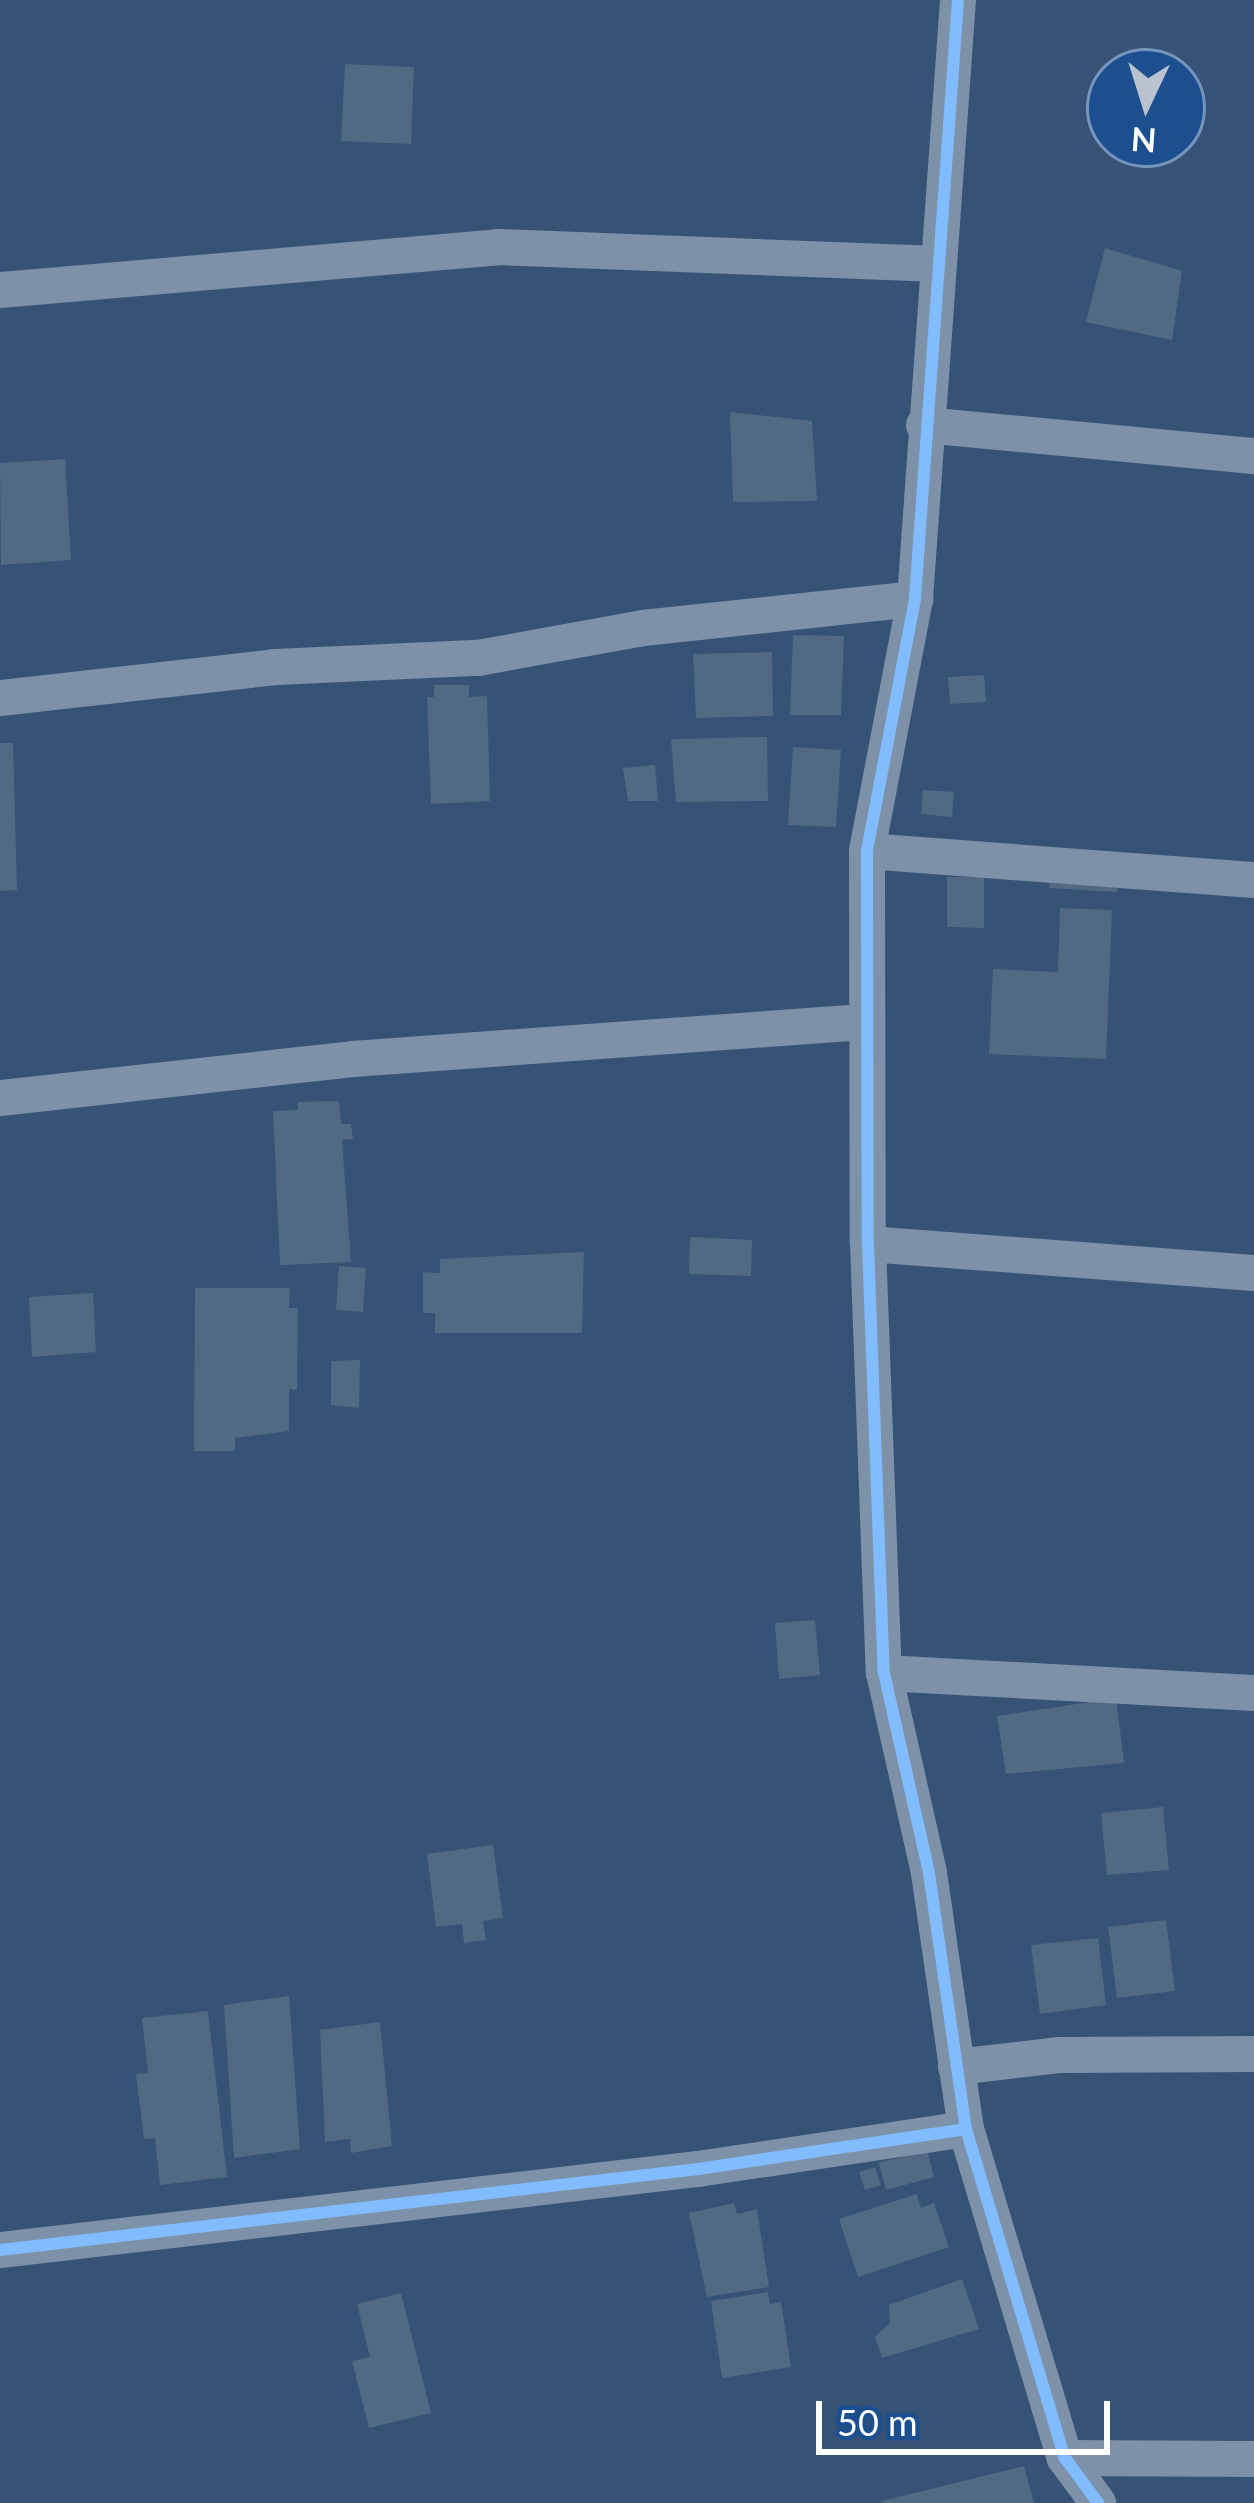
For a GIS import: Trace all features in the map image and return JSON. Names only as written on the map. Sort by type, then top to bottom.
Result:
[{"type":"street","points":[[958,0],[915,599],[867,851],[868,1244],[884,1672],[929,1873],[966,2129],[1065,2458],[1098,2503]]},
{"type":"street","points":[[0,290],[498,247],[939,264]]},
{"type":"street","points":[[924,424],[1254,456]]},
{"type":"street","points":[[0,698],[276,667],[478,658],[643,628],[915,599]]},
{"type":"street","points":[[867,851],[1254,880]]},
{"type":"street","points":[[0,1098],[353,1059],[864,1022]]},
{"type":"street","points":[[868,1244],[1254,1274]]},
{"type":"street","points":[[884,1672],[1254,1693]]},
{"type":"street","points":[[956,2067],[1060,2055],[1254,2054]]},
{"type":"street","points":[[0,2250],[698,2169],[966,2129]]},
{"type":"street","points":[[1065,2458],[1254,2459]]},
{"type":"building","points":[[345,64],[414,67],[411,144],[341,141]]},
{"type":"building","points":[[1105,248],[1182,271],[1172,340],[1086,322]]},
{"type":"building","points":[[730,412],[812,421],[817,501],[733,502]]},
{"type":"building","points":[[65,459],[71,560],[1,565],[0,463]]},
{"type":"building","points":[[793,635],[844,636],[841,715],[790,715]]},
{"type":"building","points":[[772,652],[773,716],[696,718],[693,654]]},
{"type":"building","points":[[984,675],[986,702],[950,704],[948,677]]},
{"type":"building","points":[[434,685],[469,685],[469,697],[487,696],[490,801],[431,804],[427,697],[434,697]]},
{"type":"building","points":[[767,737],[768,801],[676,802],[671,739]]},
{"type":"building","points":[[0,743],[13,743],[17,890],[0,891]]},
{"type":"building","points":[[793,747],[841,750],[836,827],[788,825]]},
{"type":"building","points":[[655,765],[658,801],[628,801],[623,768]]},
{"type":"building","points":[[923,790],[954,792],[952,817],[921,814]]},
{"type":"building","points":[[1050,871],[1118,875],[1117,892],[1049,888]]},
{"type":"building","points":[[947,877],[984,877],[984,928],[947,927]]},
{"type":"building","points":[[1060,908],[1112,910],[1106,1059],[989,1054],[993,969],[1058,972]]},
{"type":"building","points":[[339,1101],[341,1124],[351,1124],[353,1139],[342,1140],[351,1262],[280,1265],[273,1111],[298,1110],[298,1102]]},
{"type":"building","points":[[690,1237],[752,1240],[751,1276],[689,1274]]},
{"type":"building","points":[[584,1252],[582,1333],[435,1333],[435,1313],[423,1313],[423,1272],[440,1273],[440,1259]]},
{"type":"building","points":[[339,1266],[366,1268],[363,1312],[336,1310]]},
{"type":"building","points":[[195,1288],[290,1288],[289,1308],[298,1308],[297,1390],[289,1389],[289,1431],[235,1438],[235,1451],[194,1451]]},
{"type":"building","points":[[93,1293],[96,1352],[32,1357],[29,1297]]},
{"type":"building","points":[[360,1360],[359,1408],[331,1405],[331,1361]]},
{"type":"building","points":[[815,1620],[820,1675],[779,1679],[775,1623]]},
{"type":"building","points":[[1116,1698],[1124,1763],[1006,1774],[997,1716]]},
{"type":"building","points":[[1163,1807],[1169,1870],[1107,1875],[1101,1813]]},
{"type":"building","points":[[493,1845],[503,1918],[483,1921],[486,1940],[464,1943],[462,1924],[436,1927],[427,1854]]},
{"type":"building","points":[[1166,1920],[1175,1991],[1117,1998],[1108,1927]]},
{"type":"building","points":[[1098,1938],[1106,2005],[1040,2014],[1031,1945]]},
{"type":"building","points":[[289,1996],[300,2149],[234,2158],[224,2005]]},
{"type":"building","points":[[208,2011],[227,2177],[160,2185],[155,2138],[144,2139],[136,2074],[148,2073],[142,2018]]},
{"type":"building","points":[[380,2022],[392,2146],[351,2153],[350,2139],[325,2142],[320,2030]]},
{"type":"building","points":[[927,2150],[934,2177],[886,2190],[879,2163]]},
{"type":"building","points":[[875,2167],[881,2185],[865,2190],[859,2172]]},
{"type":"building","points":[[917,2194],[921,2208],[934,2203],[949,2247],[858,2277],[839,2219]]},
{"type":"building","points":[[734,2203],[737,2214],[757,2209],[769,2287],[707,2297],[689,2213]]},
{"type":"building","points":[[962,2279],[979,2329],[882,2358],[875,2337],[890,2323],[889,2305]]},
{"type":"building","points":[[768,2292],[770,2304],[781,2302],[791,2367],[722,2378],[711,2301]]},
{"type":"building","points":[[401,2293],[431,2413],[369,2428],[352,2361],[370,2357],[357,2304]]},
{"type":"building","points":[[1024,2466],[1034,2503],[882,2503],[882,2501]]},
{"type":"cycle path","points":[[958,0],[915,599],[867,851],[868,1244],[884,1673],[929,1873],[966,2129],[1065,2458],[1098,2503]]},
{"type":"cycle path","points":[[0,2250],[698,2169],[966,2129]]}]
